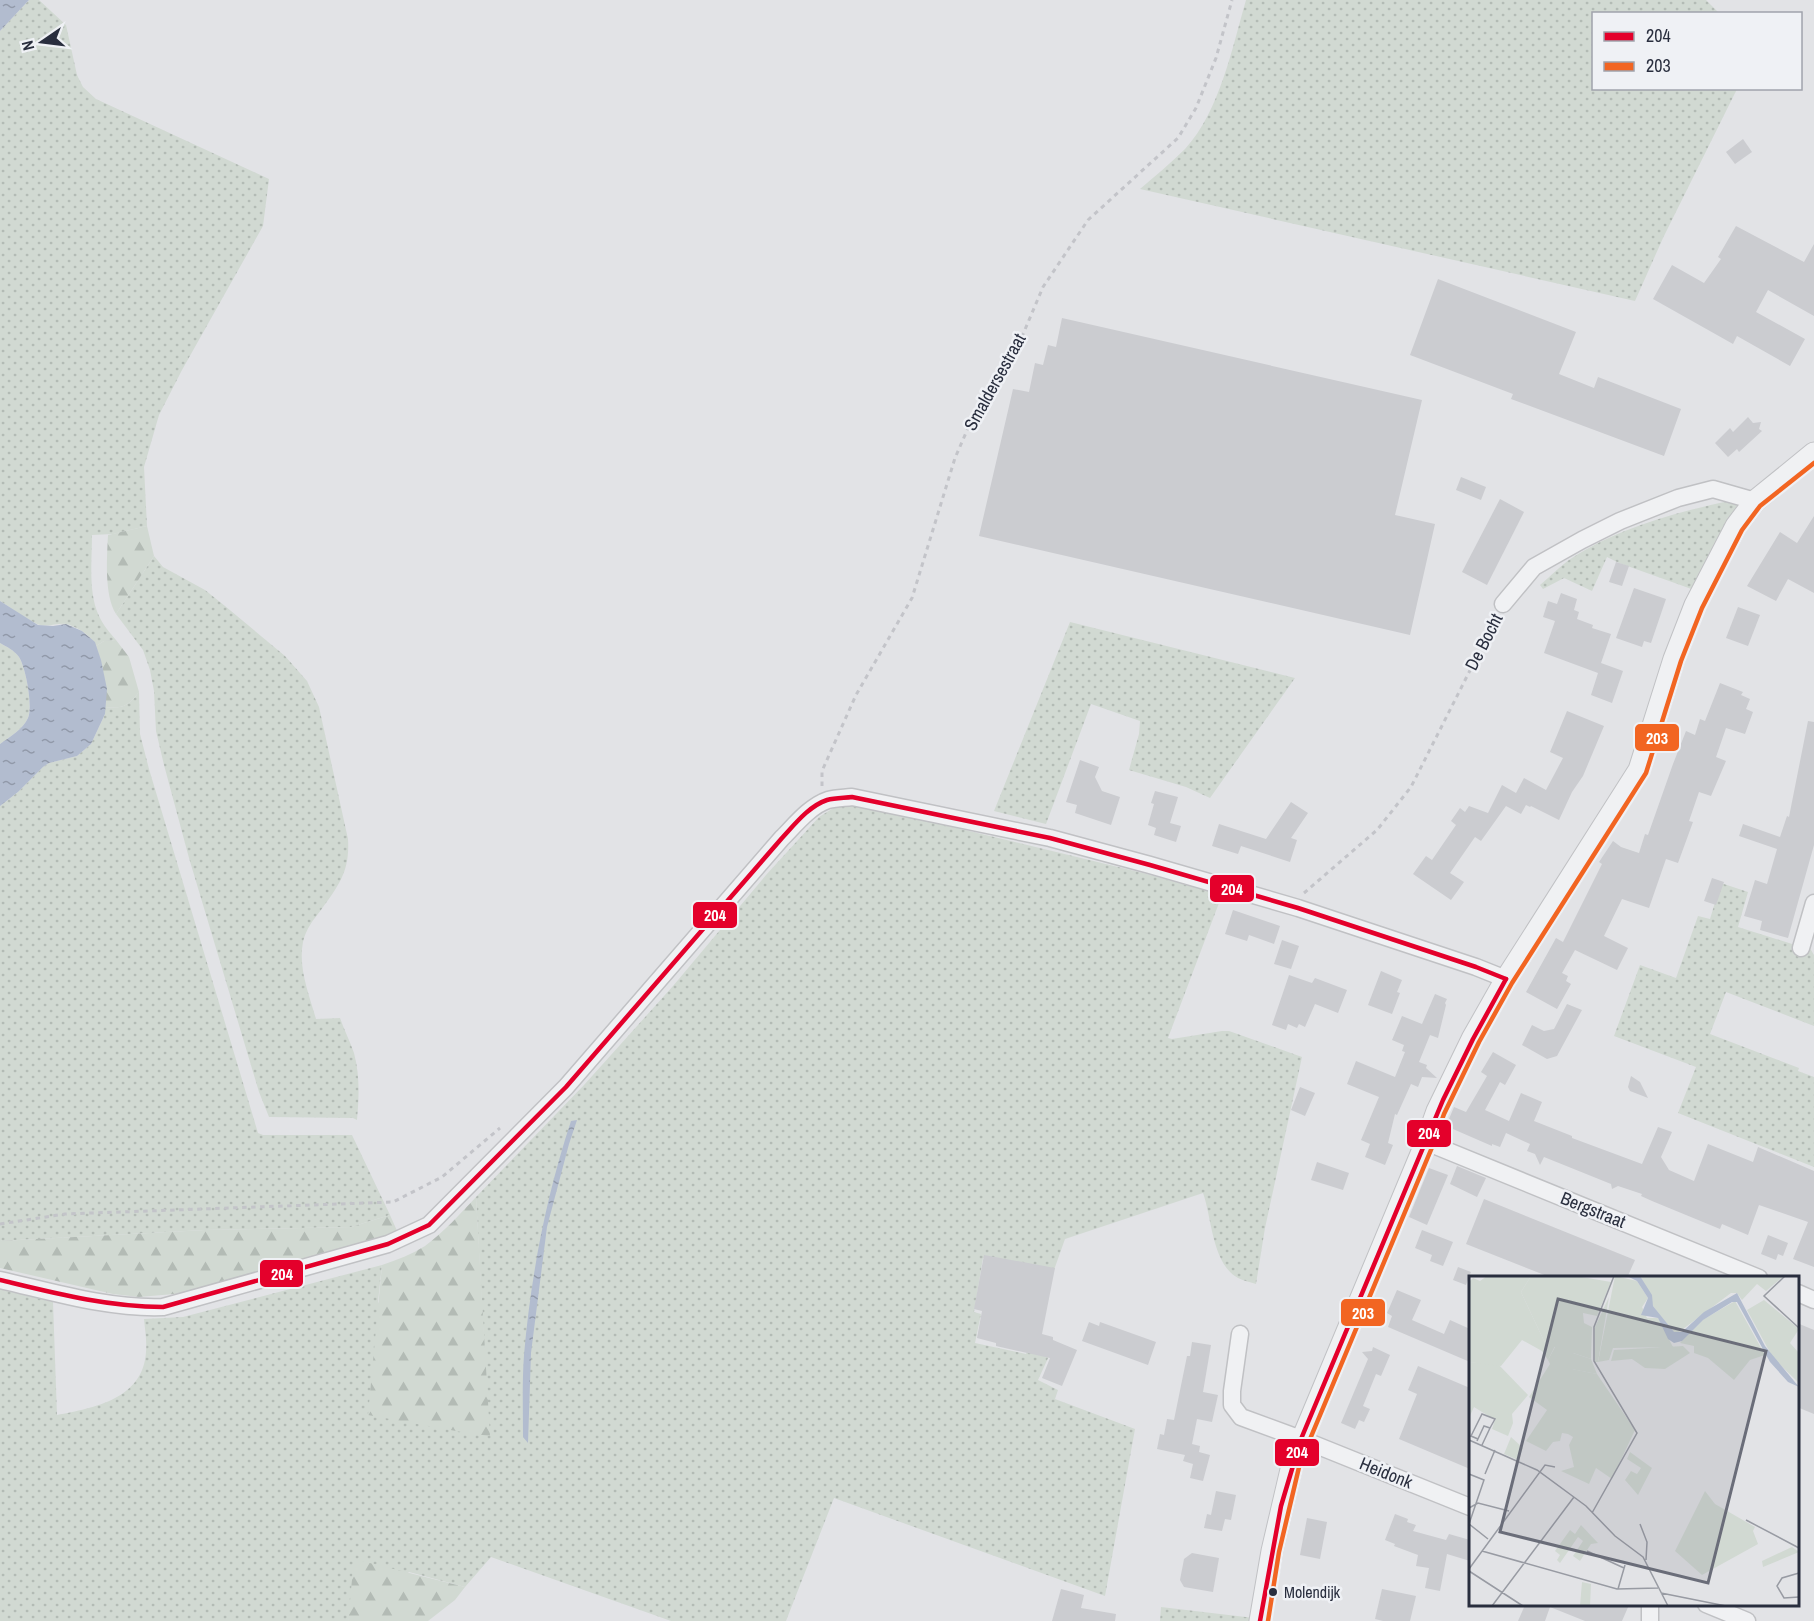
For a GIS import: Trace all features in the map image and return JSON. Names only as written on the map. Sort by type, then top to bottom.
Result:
[{"type":"street","points":[[1260,1621],[1272,1551],[1293,1461],[1437,1111],[1472,1039],[1506,979],[1639,770],[1674,659],[1695,605],[1736,526],[1755,501],[1814,453]]},
{"type":"street","name":"De Bocht","points":[[1503,604],[1534,567],[1582,540],[1678,498],[1713,489],[1755,501]]},
{"type":"street","points":[[0,1280],[83,1299],[141,1308],[163,1307],[388,1244],[429,1225],[566,1087],[782,838],[801,819],[825,801],[852,797],[1050,838],[1298,908],[1465,963],[1506,979]]},
{"type":"street","points":[[1801,948],[1814,903]]},
{"type":"street","name":"Bergstraat","points":[[1426,1142],[1754,1276]]},
{"type":"street","points":[[1799,1294],[1814,1300]]},
{"type":"street","name":"Heidonk","points":[[1240,1334],[1232,1405],[1241,1417],[1469,1507]]},
{"type":"street","points":[[1709,1606],[1747,1621]]},
{"type":"path","name":"Smaldersestraat","points":[[825,801],[822,771],[856,695],[912,598],[955,458],[972,419],[1018,346],[1043,287],[1089,220],[1178,138],[1196,108],[1216,58],[1232,0]]},
{"type":"path","name":"De Bocht","points":[[1298,908],[1304,892],[1377,830],[1411,787],[1503,604]]},
{"type":"path","points":[[0,1224],[65,1214],[393,1202],[442,1177],[504,1124]]},
{"type":"green space","points":[[29,0],[39,0],[66,25],[77,75],[83,87],[96,99],[269,179],[263,226],[159,415],[144,467],[147,526],[113,534],[92,535],[93,597],[101,619],[116,640],[104,641],[96,646],[87,635],[74,627],[66,624],[44,626],[37,624],[0,601],[0,31]]},
{"type":"green space","points":[[1246,0],[1706,0],[1718,12],[1592,12],[1592,90],[1737,90],[1663,238],[1635,301],[1140,189],[1185,149],[1197,134],[1216,98]]},
{"type":"green space","points":[[1733,500],[1737,505],[1734,513],[1697,591],[1607,557],[1592,591],[1564,578],[1543,589],[1540,585],[1572,558],[1630,529],[1671,515]]},
{"type":"green space","points":[[147,526],[154,556],[116,614],[108,586],[108,535]]},
{"type":"green space","points":[[154,556],[163,567],[205,590],[285,656],[307,681],[319,707],[348,839],[348,850],[342,877],[306,933],[302,961],[316,1019],[340,1018],[354,1053],[358,1086],[357,1120],[353,1118],[269,1117],[259,1092],[189,858],[164,765],[156,731],[154,691],[150,670],[143,650],[116,614]]},
{"type":"green space","points":[[1070,622],[1295,678],[1210,798],[1186,787],[1129,770],[1139,734],[1140,721],[1091,704],[1046,824],[994,811]]},
{"type":"green space","points":[[116,640],[129,657],[139,692],[125,706],[105,707],[104,676],[96,646],[104,641]]},
{"type":"green space","points":[[0,643],[15,652],[22,662],[30,705],[28,718],[23,726],[0,744]]},
{"type":"green space","points":[[139,692],[140,734],[149,769],[258,1133],[263,1135],[352,1135],[390,1215],[351,1227],[205,1230],[0,1241],[0,806],[49,763],[77,756],[91,744],[105,714],[105,707],[125,706]]},
{"type":"green space","points":[[857,804],[1143,873],[1222,895],[1168,1038],[1229,1031],[1302,1057],[1265,1228],[1256,1284],[1238,1278],[1223,1262],[1214,1240],[1203,1193],[1065,1239],[1054,1270],[983,1258],[974,1312],[981,1314],[975,1343],[1026,1354],[1029,1346],[1049,1356],[1038,1380],[1058,1390],[1055,1399],[1135,1429],[1105,1596],[834,1498],[786,1621],[671,1621],[491,1557],[465,1587],[409,1572],[348,1621],[0,1621],[0,1289],[53,1302],[57,1415],[101,1404],[126,1391],[136,1381],[143,1368],[146,1352],[144,1319],[183,1317],[382,1265],[378,1302],[489,1436],[476,1197],[584,1085],[819,817],[835,807]]},
{"type":"green space","points":[[1721,883],[1748,892],[1738,927],[1811,950],[1814,955],[1814,1026],[1726,992],[1710,1034],[1799,1068],[1798,1071],[1814,1077],[1814,1167],[1678,1113],[1696,1067],[1614,1036],[1640,965],[1676,978],[1698,916],[1710,919]]},
{"type":"green space","points":[[476,1197],[490,1436],[368,1415],[382,1265],[425,1246]]},
{"type":"green space","points":[[390,1215],[398,1233],[186,1293],[139,1297],[113,1294],[0,1268],[0,1241],[205,1230],[351,1227]]},
{"type":"green space","points":[[354,1559],[465,1587],[455,1600],[428,1621],[348,1621]]},
{"type":"green space","points":[[1161,1607],[1254,1618],[1254,1621],[1160,1621]]},
{"type":"water","points":[[0,0],[29,0],[0,31]]},
{"type":"water","points":[[0,601],[38,625],[66,624],[82,631],[95,642],[107,689],[105,714],[91,744],[77,756],[49,763],[43,767],[0,806],[0,744],[23,726],[28,718],[30,705],[22,662],[15,652],[0,643]]},
{"type":"water","points":[[577,1120],[547,1227],[531,1353],[528,1443],[523,1437],[523,1386],[531,1295],[554,1178],[571,1121]]},
{"type":"building","points":[[1743,139],[1752,152],[1735,164],[1726,152]]},
{"type":"building","points":[[1736,226],[1804,262],[1814,244],[1814,316],[1768,290],[1756,312],[1805,339],[1790,366],[1737,336],[1733,344],[1653,299],[1672,265],[1704,283],[1721,259],[1718,257]]},
{"type":"building","points":[[1438,279],[1576,332],[1559,374],[1594,388],[1598,377],[1681,409],[1664,456],[1511,399],[1513,394],[1410,355]]},
{"type":"building","points":[[1062,318],[1422,400],[1395,515],[1435,524],[1410,635],[979,536],[1013,389],[1029,392],[1035,363],[1043,365],[1048,345],[1056,347]]},
{"type":"building","points":[[1748,417],[1753,423],[1761,422],[1759,429],[1762,431],[1739,452],[1737,449],[1728,457],[1715,443],[1730,428],[1733,432]]},
{"type":"building","points":[[1461,477],[1486,487],[1481,500],[1456,490]]},
{"type":"building","points":[[1500,499],[1524,512],[1487,585],[1462,572]]},
{"type":"building","points":[[1814,516],[1814,593],[1788,579],[1776,601],[1747,586],[1780,532],[1797,543]]},
{"type":"building","points":[[1616,562],[1629,566],[1622,586],[1609,582]]},
{"type":"building","points":[[1634,588],[1666,599],[1651,643],[1644,641],[1642,647],[1616,638]]},
{"type":"building","points":[[1561,593],[1577,599],[1574,610],[1579,612],[1577,619],[1593,625],[1592,628],[1611,634],[1601,663],[1623,671],[1612,703],[1591,695],[1598,673],[1544,653],[1555,621],[1543,617],[1548,601],[1557,604]]},
{"type":"building","points":[[1738,607],[1760,615],[1748,646],[1726,638]]},
{"type":"building","points":[[1720,683],[1743,692],[1741,695],[1750,699],[1746,709],[1753,712],[1745,734],[1726,728],[1716,757],[1726,761],[1711,796],[1699,792],[1689,821],[1693,822],[1678,863],[1666,859],[1649,908],[1622,899],[1604,936],[1628,948],[1617,970],[1575,950],[1562,973],[1568,976],[1566,981],[1571,984],[1557,1009],[1526,992],[1556,938],[1563,942],[1602,864],[1599,862],[1613,841],[1621,847],[1639,853],[1645,834],[1648,835],[1686,731],[1695,735],[1700,719],[1705,721]]},
{"type":"building","points":[[1567,711],[1604,726],[1583,776],[1572,792],[1559,820],[1531,806],[1526,805],[1521,814],[1506,806],[1481,841],[1475,837],[1450,873],[1464,882],[1451,900],[1413,874],[1426,856],[1432,860],[1456,825],[1451,821],[1460,808],[1465,812],[1469,806],[1488,813],[1502,785],[1516,793],[1524,778],[1546,790],[1563,758],[1550,752]]},
{"type":"building","points":[[1808,721],[1814,722],[1814,845],[1788,938],[1760,930],[1762,921],[1744,916],[1755,880],[1767,884],[1777,849],[1739,836],[1743,824],[1780,837],[1787,816],[1789,817]]},
{"type":"building","points":[[1080,760],[1099,767],[1095,777],[1102,791],[1120,797],[1111,825],[1075,813],[1077,805],[1066,802]]},
{"type":"building","points":[[1155,791],[1178,797],[1170,823],[1181,826],[1176,842],[1154,835],[1156,828],[1148,825]]},
{"type":"building","points":[[1291,802],[1308,813],[1291,838],[1297,840],[1290,862],[1241,846],[1238,854],[1212,846],[1219,824],[1266,839]]},
{"type":"building","points":[[1712,878],[1724,882],[1716,905],[1704,901]]},
{"type":"building","points":[[1233,910],[1280,926],[1274,944],[1249,935],[1247,941],[1225,934]]},
{"type":"building","points":[[1282,940],[1299,946],[1291,969],[1274,964]]},
{"type":"building","points":[[1381,971],[1402,980],[1392,1014],[1368,1005]]},
{"type":"building","points":[[1289,975],[1312,983],[1315,978],[1347,990],[1338,1013],[1315,1004],[1305,1027],[1299,1024],[1297,1028],[1288,1024],[1286,1030],[1272,1025]]},
{"type":"building","points":[[1435,994],[1447,999],[1446,1005],[1438,1038],[1430,1035],[1419,1062],[1427,1065],[1426,1068],[1437,1078],[1422,1077],[1418,1087],[1411,1084],[1397,1115],[1395,1114],[1388,1143],[1393,1145],[1385,1165],[1365,1157],[1370,1144],[1361,1140],[1379,1097],[1347,1084],[1356,1061],[1395,1077],[1405,1052],[1402,1051],[1404,1045],[1392,1040],[1402,1016],[1422,1024]]},
{"type":"building","points":[[1567,1004],[1582,1010],[1557,1056],[1547,1059],[1522,1045],[1532,1025],[1544,1031],[1554,1029]]},
{"type":"building","points":[[1493,1052],[1516,1065],[1505,1085],[1500,1082],[1485,1110],[1509,1121],[1521,1093],[1542,1102],[1534,1121],[1642,1164],[1658,1127],[1672,1132],[1661,1157],[1669,1170],[1694,1181],[1708,1144],[1753,1162],[1758,1147],[1814,1171],[1814,1267],[1793,1259],[1808,1222],[1759,1205],[1748,1235],[1722,1224],[1720,1229],[1652,1201],[1641,1196],[1642,1194],[1618,1186],[1612,1189],[1611,1184],[1544,1157],[1540,1165],[1535,1154],[1527,1151],[1530,1144],[1506,1133],[1500,1147],[1492,1144],[1492,1146],[1446,1126],[1454,1107],[1466,1112],[1487,1076],[1481,1072]]},
{"type":"building","points":[[1631,1076],[1640,1082],[1648,1098],[1630,1091],[1628,1087]]},
{"type":"building","points":[[1300,1087],[1315,1093],[1305,1116],[1291,1110]]},
{"type":"building","points":[[1317,1162],[1349,1173],[1343,1190],[1311,1180]]},
{"type":"building","points":[[1457,1166],[1486,1178],[1477,1197],[1450,1184]]},
{"type":"building","points":[[1429,1168],[1448,1175],[1427,1225],[1409,1217]]},
{"type":"building","points":[[1484,1199],[1635,1260],[1628,1276],[1547,1276],[1466,1244]]},
{"type":"building","points":[[1422,1230],[1453,1242],[1443,1266],[1430,1261],[1432,1255],[1415,1248]]},
{"type":"building","points":[[1768,1235],[1788,1243],[1783,1256],[1778,1254],[1776,1260],[1761,1254]]},
{"type":"building","points":[[984,1255],[1055,1268],[1042,1334],[1053,1337],[1053,1340],[1077,1350],[1062,1386],[1042,1378],[1050,1358],[996,1346],[996,1343],[977,1338],[982,1311],[974,1309]]},
{"type":"building","points":[[1458,1267],[1471,1272],[1466,1285],[1453,1280]]},
{"type":"building","points":[[1397,1290],[1421,1300],[1412,1320],[1444,1334],[1450,1320],[1469,1329],[1469,1362],[1388,1327],[1392,1316],[1387,1313]]},
{"type":"building","points":[[1089,1322],[1099,1326],[1100,1322],[1156,1342],[1148,1365],[1082,1341]]},
{"type":"building","points":[[1799,1324],[1814,1330],[1814,1414],[1799,1408]]},
{"type":"building","points":[[1192,1342],[1211,1345],[1203,1392],[1218,1395],[1212,1422],[1197,1419],[1192,1444],[1200,1446],[1199,1452],[1210,1455],[1203,1481],[1190,1478],[1193,1464],[1183,1461],[1185,1455],[1157,1449],[1160,1434],[1164,1435],[1167,1419],[1174,1420]]},
{"type":"building","points":[[1373,1347],[1390,1355],[1381,1376],[1376,1374],[1363,1406],[1370,1409],[1364,1422],[1359,1420],[1355,1429],[1341,1423],[1368,1359],[1362,1352],[1372,1351]]},
{"type":"building","points":[[1418,1366],[1469,1388],[1469,1469],[1399,1439],[1417,1394],[1408,1390]]},
{"type":"building","points":[[1216,1491],[1236,1495],[1231,1520],[1225,1519],[1222,1531],[1204,1528],[1207,1514],[1211,1515]]},
{"type":"building","points":[[1395,1514],[1416,1525],[1413,1531],[1446,1540],[1449,1534],[1469,1540],[1469,1561],[1447,1554],[1440,1591],[1425,1588],[1429,1568],[1416,1566],[1418,1555],[1385,1540]]},
{"type":"building","points":[[1307,1518],[1327,1522],[1320,1559],[1300,1555]]},
{"type":"building","points":[[1192,1553],[1219,1558],[1213,1592],[1184,1587],[1180,1580],[1184,1559]]},
{"type":"building","points":[[1061,1589],[1084,1595],[1081,1608],[1116,1614],[1115,1621],[1052,1621]]},
{"type":"building","points":[[1382,1589],[1416,1596],[1410,1621],[1375,1619]]},
{"type":"building","points":[[1525,1606],[1629,1606],[1622,1621],[1585,1621],[1550,1607],[1545,1621],[1518,1621]]},
{"type":"transit line","name":"203","points":[[1268,1621],[1279,1552],[1300,1463],[1444,1114],[1479,1042],[1512,983],[1646,773],[1681,661],[1702,608],[1742,530],[1760,506],[1814,463]]},
{"type":"transit line","name":"204","points":[[0,1280],[101,1302],[163,1307],[388,1244],[429,1225],[566,1087],[797,821],[808,811],[830,799],[852,797],[1050,838],[1298,908],[1506,979]]},
{"type":"transit line","name":"204","points":[[1260,1621],[1281,1506],[1301,1439],[1443,1100],[1506,979]]},
{"type":"place","name":"Molendijk","points":[[1273,1592]]}]
